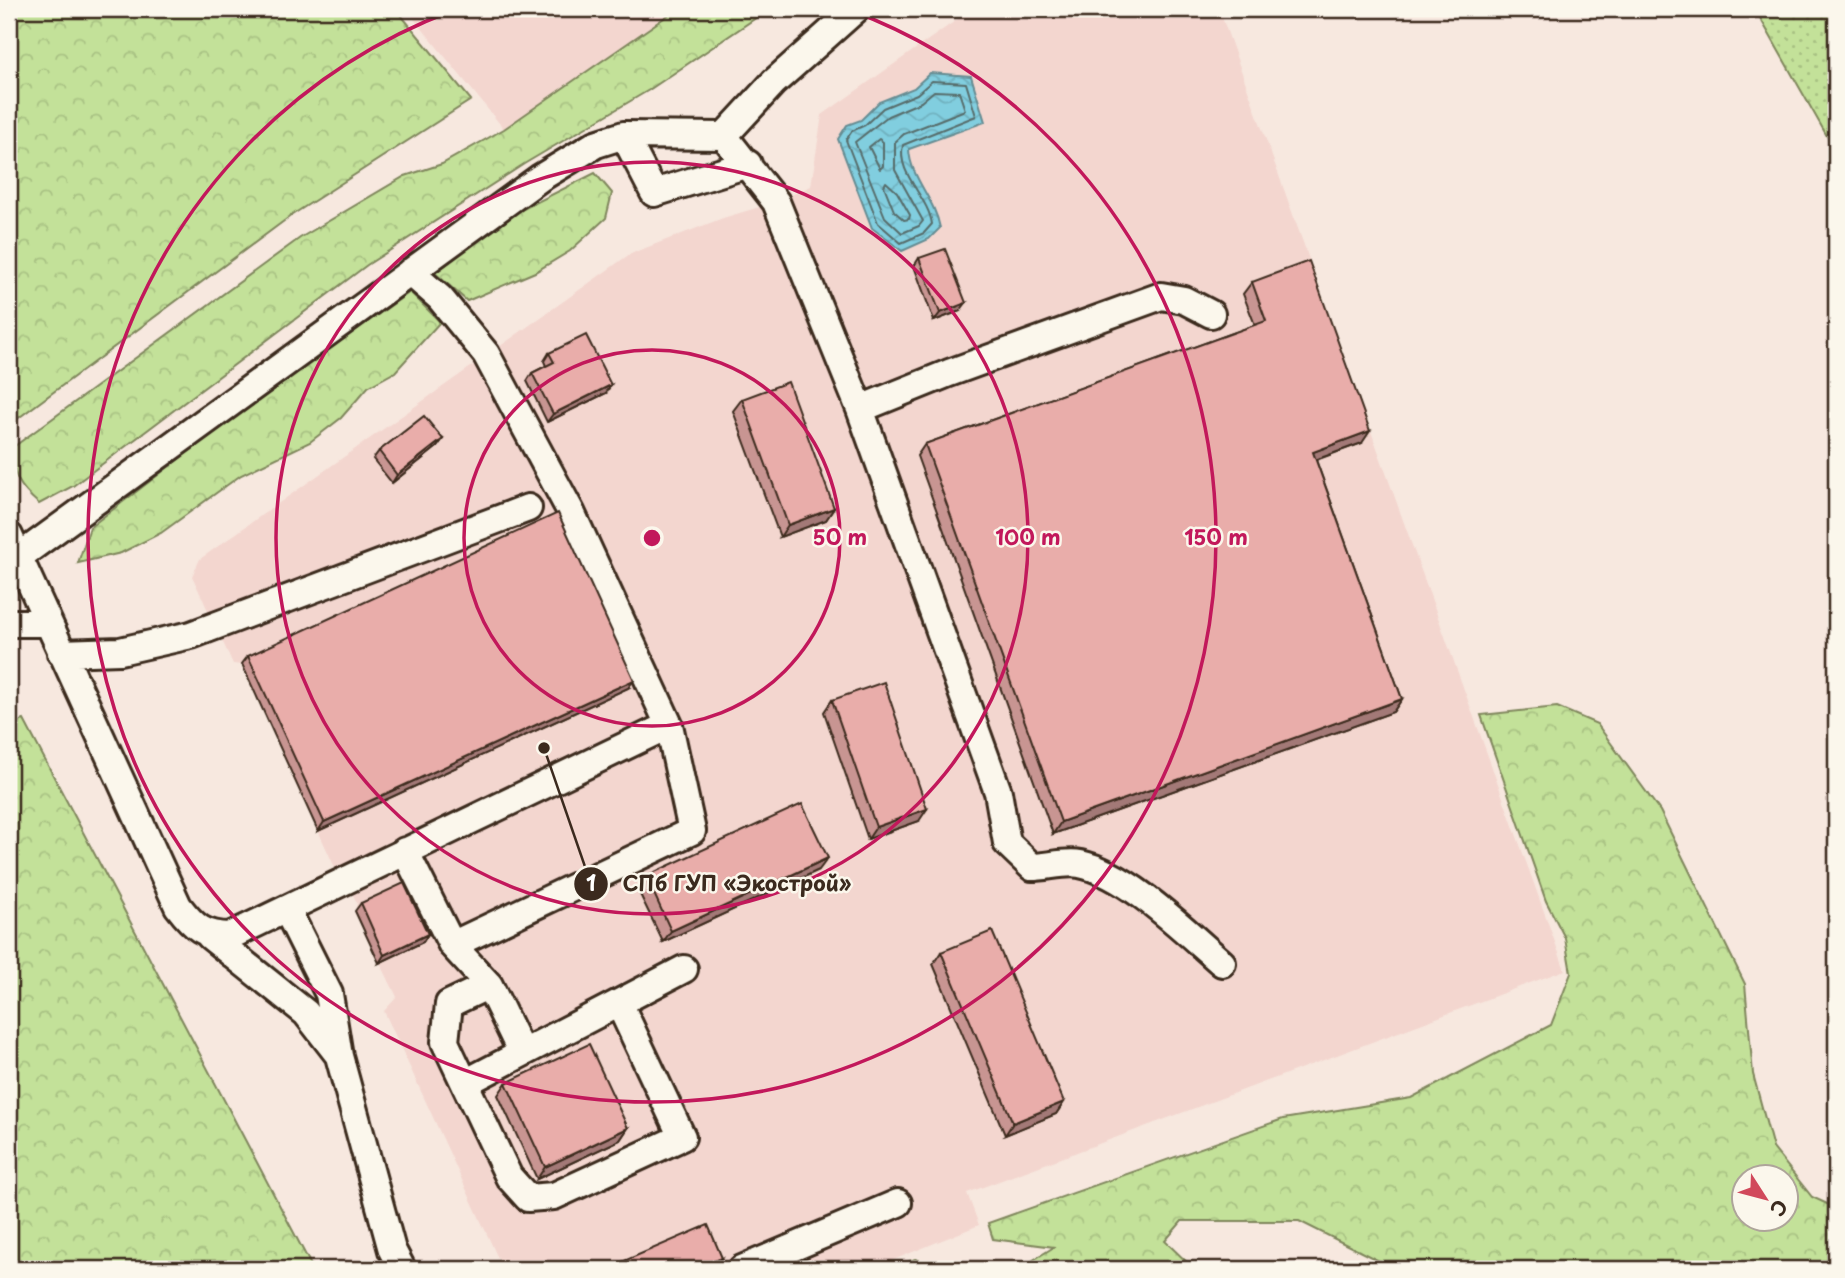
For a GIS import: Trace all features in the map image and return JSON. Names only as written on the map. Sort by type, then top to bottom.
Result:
[{"type":"street","points":[[339,1056],[306,1013],[210,936],[193,926],[178,906],[12,552],[540,178],[596,144],[624,135],[724,136],[774,82],[856,9]]},
{"type":"street","points":[[624,135],[654,193],[748,164]]},
{"type":"street","points":[[724,136],[776,202],[860,410],[998,792],[1007,843],[1032,867],[1078,863],[1099,871],[1153,903],[1222,963]]},
{"type":"street","points":[[410,272],[440,298],[486,354],[571,512],[669,725],[692,831],[452,945]]},
{"type":"street","points":[[860,410],[949,373],[1161,296],[1184,300],[1211,314]]},
{"type":"street","points":[[61,653],[120,651],[191,635],[528,508]]},
{"type":"street","points":[[9,622],[48,624]]},
{"type":"street","points":[[210,936],[230,936],[288,910],[669,725]]},
{"type":"street","points":[[405,851],[452,945],[489,985],[522,1053]]},
{"type":"street","points":[[288,910],[328,993],[339,1056],[392,1250],[402,1269]]},
{"type":"street","points":[[465,1083],[684,969]]},
{"type":"street","points":[[489,985],[449,1004],[445,1042],[509,1177],[528,1198],[554,1196],[682,1137],[619,1003]]},
{"type":"street","points":[[742,1269],[898,1203]]},
{"type":"shaded area","points":[[406,9],[677,9],[504,129]]},
{"type":"shaded area","points":[[972,9],[1219,9],[1565,970],[967,1193],[979,1225],[871,1269],[503,1269],[384,1011],[397,997],[355,911],[357,903],[346,880],[337,872],[242,665],[233,664],[192,576],[200,559],[630,254],[723,218],[776,202],[811,186],[822,115]]},
{"type":"green space","points":[[9,9],[396,9],[471,100],[292,215],[9,425]]},
{"type":"green space","points":[[677,9],[769,9],[649,90],[524,164],[367,265],[73,486],[39,504],[26,492],[15,473],[12,448],[300,238],[405,176],[442,164],[504,129]]},
{"type":"green space","points":[[1755,9],[1836,9],[1836,152]]},
{"type":"green space","points":[[595,173],[612,193],[606,218],[570,251],[535,272],[467,301],[435,273],[509,216]]},
{"type":"green space","points":[[410,292],[440,322],[395,372],[368,387],[341,418],[310,442],[241,475],[161,533],[121,553],[78,563],[90,527],[243,410]]},
{"type":"green space","points":[[1557,707],[1597,724],[1660,811],[1745,984],[1753,1074],[1773,1148],[1784,1162],[1730,1162],[1730,1232],[1800,1232],[1800,1182],[1812,1197],[1836,1208],[1836,1269],[1395,1269],[1299,1221],[1182,1221],[1165,1241],[1194,1269],[1019,1269],[1054,1247],[993,1239],[988,1223],[1283,1119],[1411,1098],[1551,1025],[1571,973],[1565,938],[1546,901],[1481,715]]},
{"type":"green space","points":[[24,720],[313,1269],[9,1269],[9,725]]},
{"type":"green space","points":[[915,1259],[928,1264],[929,1269],[889,1269]]},
{"type":"water","points":[[930,73],[971,76],[985,122],[909,149],[910,160],[940,228],[929,239],[902,251],[872,228],[838,139],[847,125],[861,120],[879,102],[914,88]]},
{"type":"building","points":[[945,249],[966,303],[940,313],[919,258]]},
{"type":"building","points":[[1309,261],[1370,431],[1313,452],[1402,699],[1061,822],[925,444],[1266,321],[1252,282]]},
{"type":"building","points":[[586,335],[611,385],[553,414],[532,373],[554,362],[549,353]]},
{"type":"building","points":[[788,382],[834,508],[788,525],[742,399]]},
{"type":"building","points":[[424,416],[443,439],[397,475],[379,451]]},
{"type":"building","points":[[558,513],[634,680],[324,822],[248,656]]},
{"type":"building","points":[[884,682],[927,809],[876,827],[832,700]]},
{"type":"building","points":[[802,804],[828,858],[671,931],[646,876]]},
{"type":"building","points":[[404,883],[428,934],[384,955],[361,903]]},
{"type":"building","points":[[992,931],[1064,1102],[1013,1123],[941,952]]},
{"type":"building","points":[[589,1044],[628,1128],[545,1167],[506,1083]]},
{"type":"building","points":[[708,1225],[722,1258],[695,1269],[619,1269],[617,1264]]},
{"type":"place","name":"СПб ГУП «Экострой»","points":[[544,748]]}]
